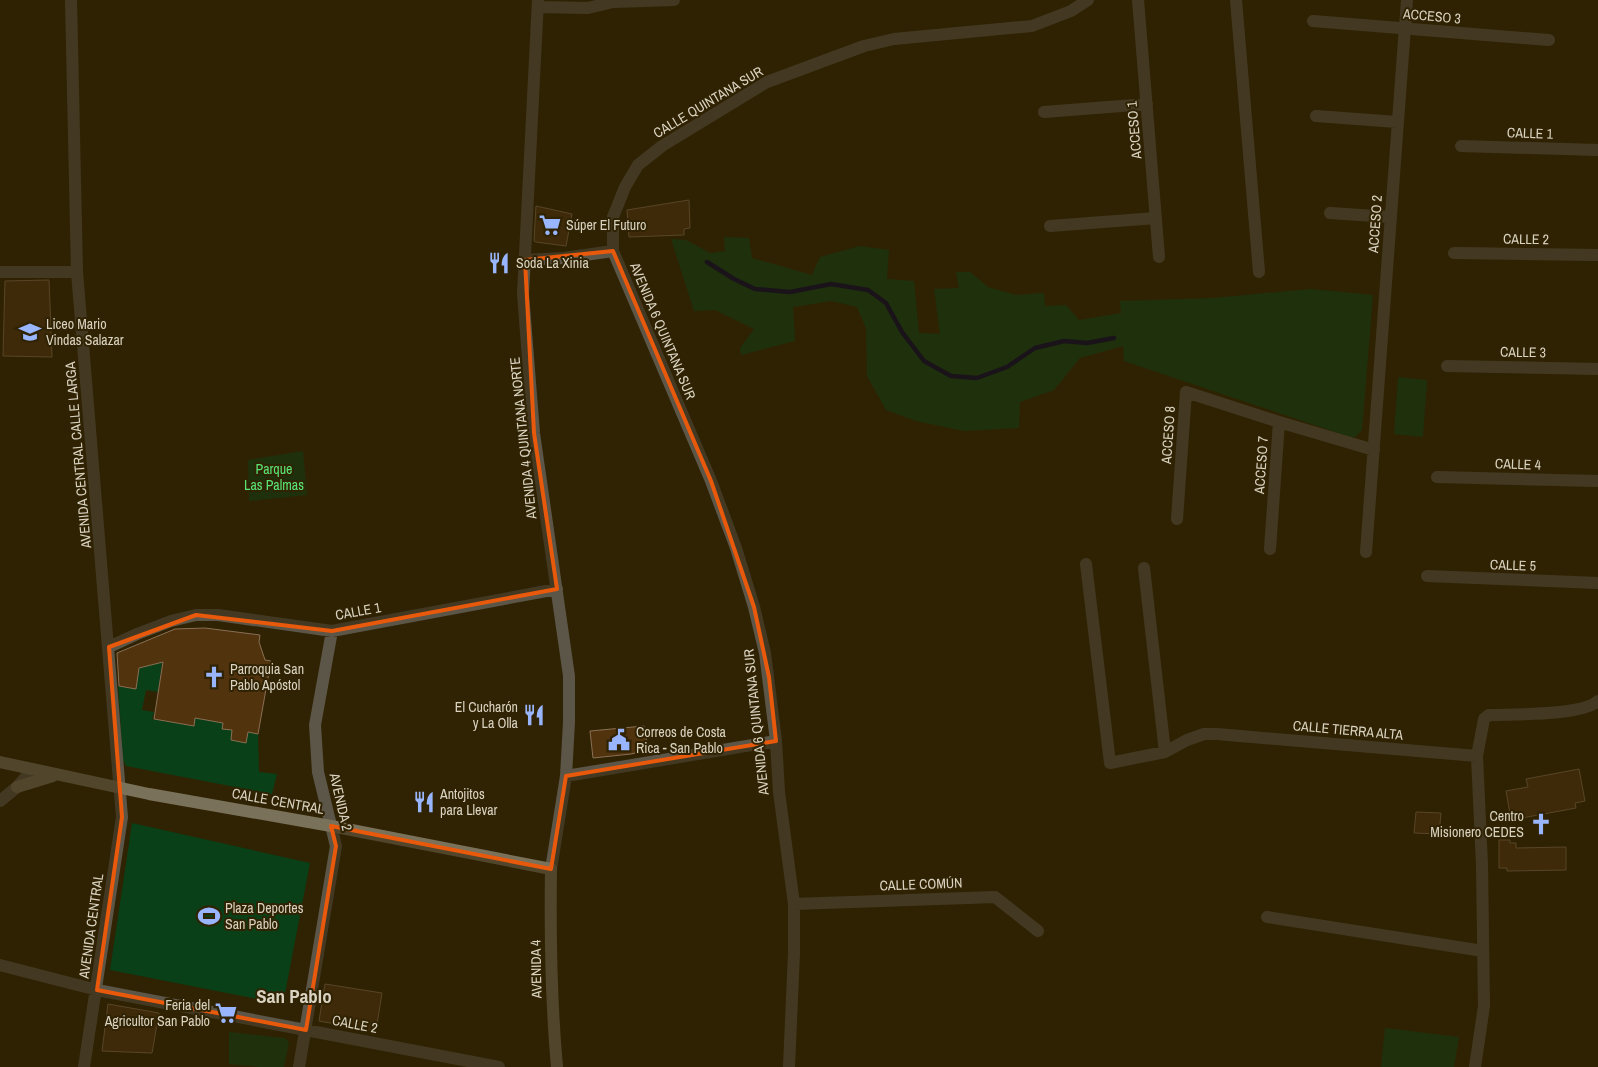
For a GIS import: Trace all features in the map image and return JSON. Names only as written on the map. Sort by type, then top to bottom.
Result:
[{"type":"main road","name":"CALLE CENTRAL","points":[[0,762],[120,788],[331,826],[551,870]]},
{"type":"main road","points":[[17,787],[56,775]]},
{"type":"main road","name":"AVENIDA 4","points":[[551,870],[550,958],[557,1067]]},
{"type":"street","name":"AVENIDA CENTRAL CALLE LARGA","points":[[71,0],[78,272],[120,788]]},
{"type":"street","points":[[538,4],[588,8],[611,1],[674,0]]},
{"type":"street","name":"CALLE QUINTANA SUR","points":[[613,251],[613,216],[624,187],[638,166],[662,146],[767,82],[864,46],[894,39],[1032,26],[1071,11],[1088,0]]},
{"type":"street","name":"ACCESO 1","points":[[1138,0],[1159,257]]},
{"type":"street","points":[[1236,0],[1259,272]]},
{"type":"street","name":"ACCESO 2","points":[[1366,552],[1407,0]]},
{"type":"street","name":"AVENIDA 4 QUINTANA NORTE","points":[[538,4],[523,294],[534,433],[569,676],[566,776],[551,870]]},
{"type":"street","name":"ACCESO 3","points":[[1312,20],[1549,40]]},
{"type":"street","points":[[1044,112],[1146,104]]},
{"type":"street","points":[[1316,116],[1397,122]]},
{"type":"street","name":"CALLE 1","points":[[1461,146],[1598,150]]},
{"type":"street","points":[[1330,214],[1390,217]]},
{"type":"street","points":[[1050,226],[1156,218]]},
{"type":"street","points":[[525,260],[564,258],[613,251]]},
{"type":"street","name":"AVENIDA 6 QUINTANA SUR","points":[[613,251],[711,480],[736,548],[766,653],[776,741],[779,792],[794,904],[794,953],[789,1067]]},
{"type":"street","name":"CALLE 2","points":[[1454,253],[1598,255]]},
{"type":"street","points":[[0,272],[78,272]]},
{"type":"street","name":"CALLE 3","points":[[1447,366],[1598,369]]},
{"type":"street","name":"ACCESO 8","points":[[1177,519],[1186,392],[1279,422]]},
{"type":"street","name":"ACCESO 7","points":[[1270,549],[1279,422],[1374,450]]},
{"type":"street","name":"CALLE 4","points":[[1437,476],[1598,481]]},
{"type":"street","name":"CALLE TIERRA ALTA","points":[[1086,564],[1110,763],[1165,752],[1187,740],[1204,734],[1477,756]]},
{"type":"street","points":[[1144,568],[1165,752]]},
{"type":"street","name":"CALLE 5","points":[[1427,576],[1598,583]]},
{"type":"street","name":"CALLE 1","points":[[109,647],[171,621],[196,615],[218,615],[332,631],[557,589]]},
{"type":"street","name":"AVENIDA 2","points":[[299,1067],[336,846],[318,772],[315,725],[332,631]]},
{"type":"street","points":[[1475,1067],[1484,1006],[1482,865],[1477,756],[1484,719],[1490,714],[1549,712],[1586,708],[1598,701]]},
{"type":"street","points":[[566,776],[776,741]]},
{"type":"street","points":[[0,801],[17,787],[32,770]]},
{"type":"street","name":"AVENIDA CENTRAL","points":[[84,1067],[122,817],[120,788]]},
{"type":"street","name":"CALLE COMÚN","points":[[794,904],[995,896],[1038,930]]},
{"type":"street","points":[[1267,917],[1483,950]]},
{"type":"street","name":"CALLE 2","points":[[0,965],[97,990],[499,1067]]},
{"type":"highlighted area","points":[[613,251],[711,481],[754,607],[769,677],[776,741],[566,776],[551,869],[331,826],[336,846],[306,1030],[97,990],[122,817],[109,647],[196,615],[332,631],[557,589],[534,433],[525,260]]},
{"type":"green space","points":[[724,237],[749,238],[752,258],[812,275],[820,257],[860,246],[889,250],[887,279],[914,281],[919,333],[940,334],[934,289],[959,288],[956,272],[970,272],[988,287],[1016,295],[1044,293],[1045,306],[1066,305],[1079,320],[1121,313],[1120,301],[1213,298],[1311,289],[1373,295],[1362,430],[1355,437],[1350,437],[1124,361],[1123,346],[1080,358],[1054,390],[1020,402],[1019,428],[964,431],[916,421],[886,410],[867,376],[866,328],[857,307],[832,301],[793,307],[795,341],[741,355],[740,348],[754,329],[715,310],[694,311],[671,239],[686,240],[710,253],[725,251]]},
{"type":"green space","points":[[1398,377],[1427,380],[1423,437],[1394,434]]},
{"type":"green space","name":"Parque Las Palmas","points":[[303,451],[307,495],[249,501],[248,460]]},
{"type":"green space","points":[[163,656],[158,692],[146,690],[142,710],[154,712],[152,719],[194,726],[195,718],[223,723],[223,729],[232,730],[231,740],[248,732],[258,734],[259,772],[277,774],[272,794],[126,766],[123,760],[118,686],[136,689],[139,668]]},
{"type":"green space","name":"Plaza Deportes San Pablo","points":[[132,823],[310,863],[283,1004],[110,970]]},
{"type":"green space","points":[[1385,1028],[1459,1037],[1454,1067],[1381,1067]]},
{"type":"green space","points":[[229,1032],[285,1038],[289,1042],[284,1067],[229,1064]]},
{"type":"building","points":[[689,200],[690,228],[684,229],[684,235],[629,237],[627,210]]},
{"type":"building","name":"Súper El Futuro","points":[[536,206],[572,214],[566,246],[534,241]]},
{"type":"building","points":[[49,280],[52,357],[3,356],[5,281]]},
{"type":"building","name":"Parroquia San Pablo Apóstol","points":[[205,628],[260,635],[259,642],[265,660],[271,661],[258,734],[248,732],[246,743],[231,740],[232,730],[222,729],[223,723],[195,718],[194,726],[154,719],[163,662],[139,668],[136,689],[119,686],[117,653],[175,629]]},
{"type":"building","name":"Correos de Costa Rica - San Pablo","points":[[644,726],[648,750],[631,754],[593,758],[590,731]]},
{"type":"building","points":[[1579,769],[1585,801],[1575,803],[1576,808],[1511,820],[1506,791],[1528,787],[1526,779]]},
{"type":"building","points":[[1416,812],[1441,813],[1439,834],[1414,833]]},
{"type":"building","points":[[1499,840],[1510,840],[1510,843],[1516,843],[1516,848],[1566,847],[1566,870],[1507,871],[1507,868],[1499,868]]},
{"type":"building","points":[[325,984],[382,993],[376,1031],[319,1021]]},
{"type":"building","points":[[108,1004],[159,1013],[152,1053],[102,1051]]},
{"type":"waterway","points":[[707,262],[734,279],[755,289],[790,292],[831,284],[868,290],[886,303],[902,332],[924,361],[951,376],[977,378],[1007,367],[1035,348],[1064,341],[1087,343],[1114,338]]},
{"type":"place","name":"Súper El Futuro","points":[[550,225]]},
{"type":"place","name":"Soda La Xinia","points":[[499,263]]},
{"type":"place","name":"Liceo Mario Vindas Salazar","points":[[30,332]]},
{"type":"place","name":"Parroquia San Pablo Apóstol","points":[[214,677]]},
{"type":"place","name":"El Cucharón y La Olla","points":[[534,715]]},
{"type":"place","name":"Correos de Costa Rica - San Pablo","points":[[619,740]]},
{"type":"place","name":"Antojitos para Llevar","points":[[424,802]]},
{"type":"place","name":"Centro Misionero CEDES","points":[[1541,824]]},
{"type":"place","name":"Plaza Deportes San Pablo","points":[[209,916]]},
{"type":"place","name":"Feria del Agricultor San Pablo","points":[[226,1013]]},
{"type":"district","name":"San Pablo","points":[[294,996]]}]
